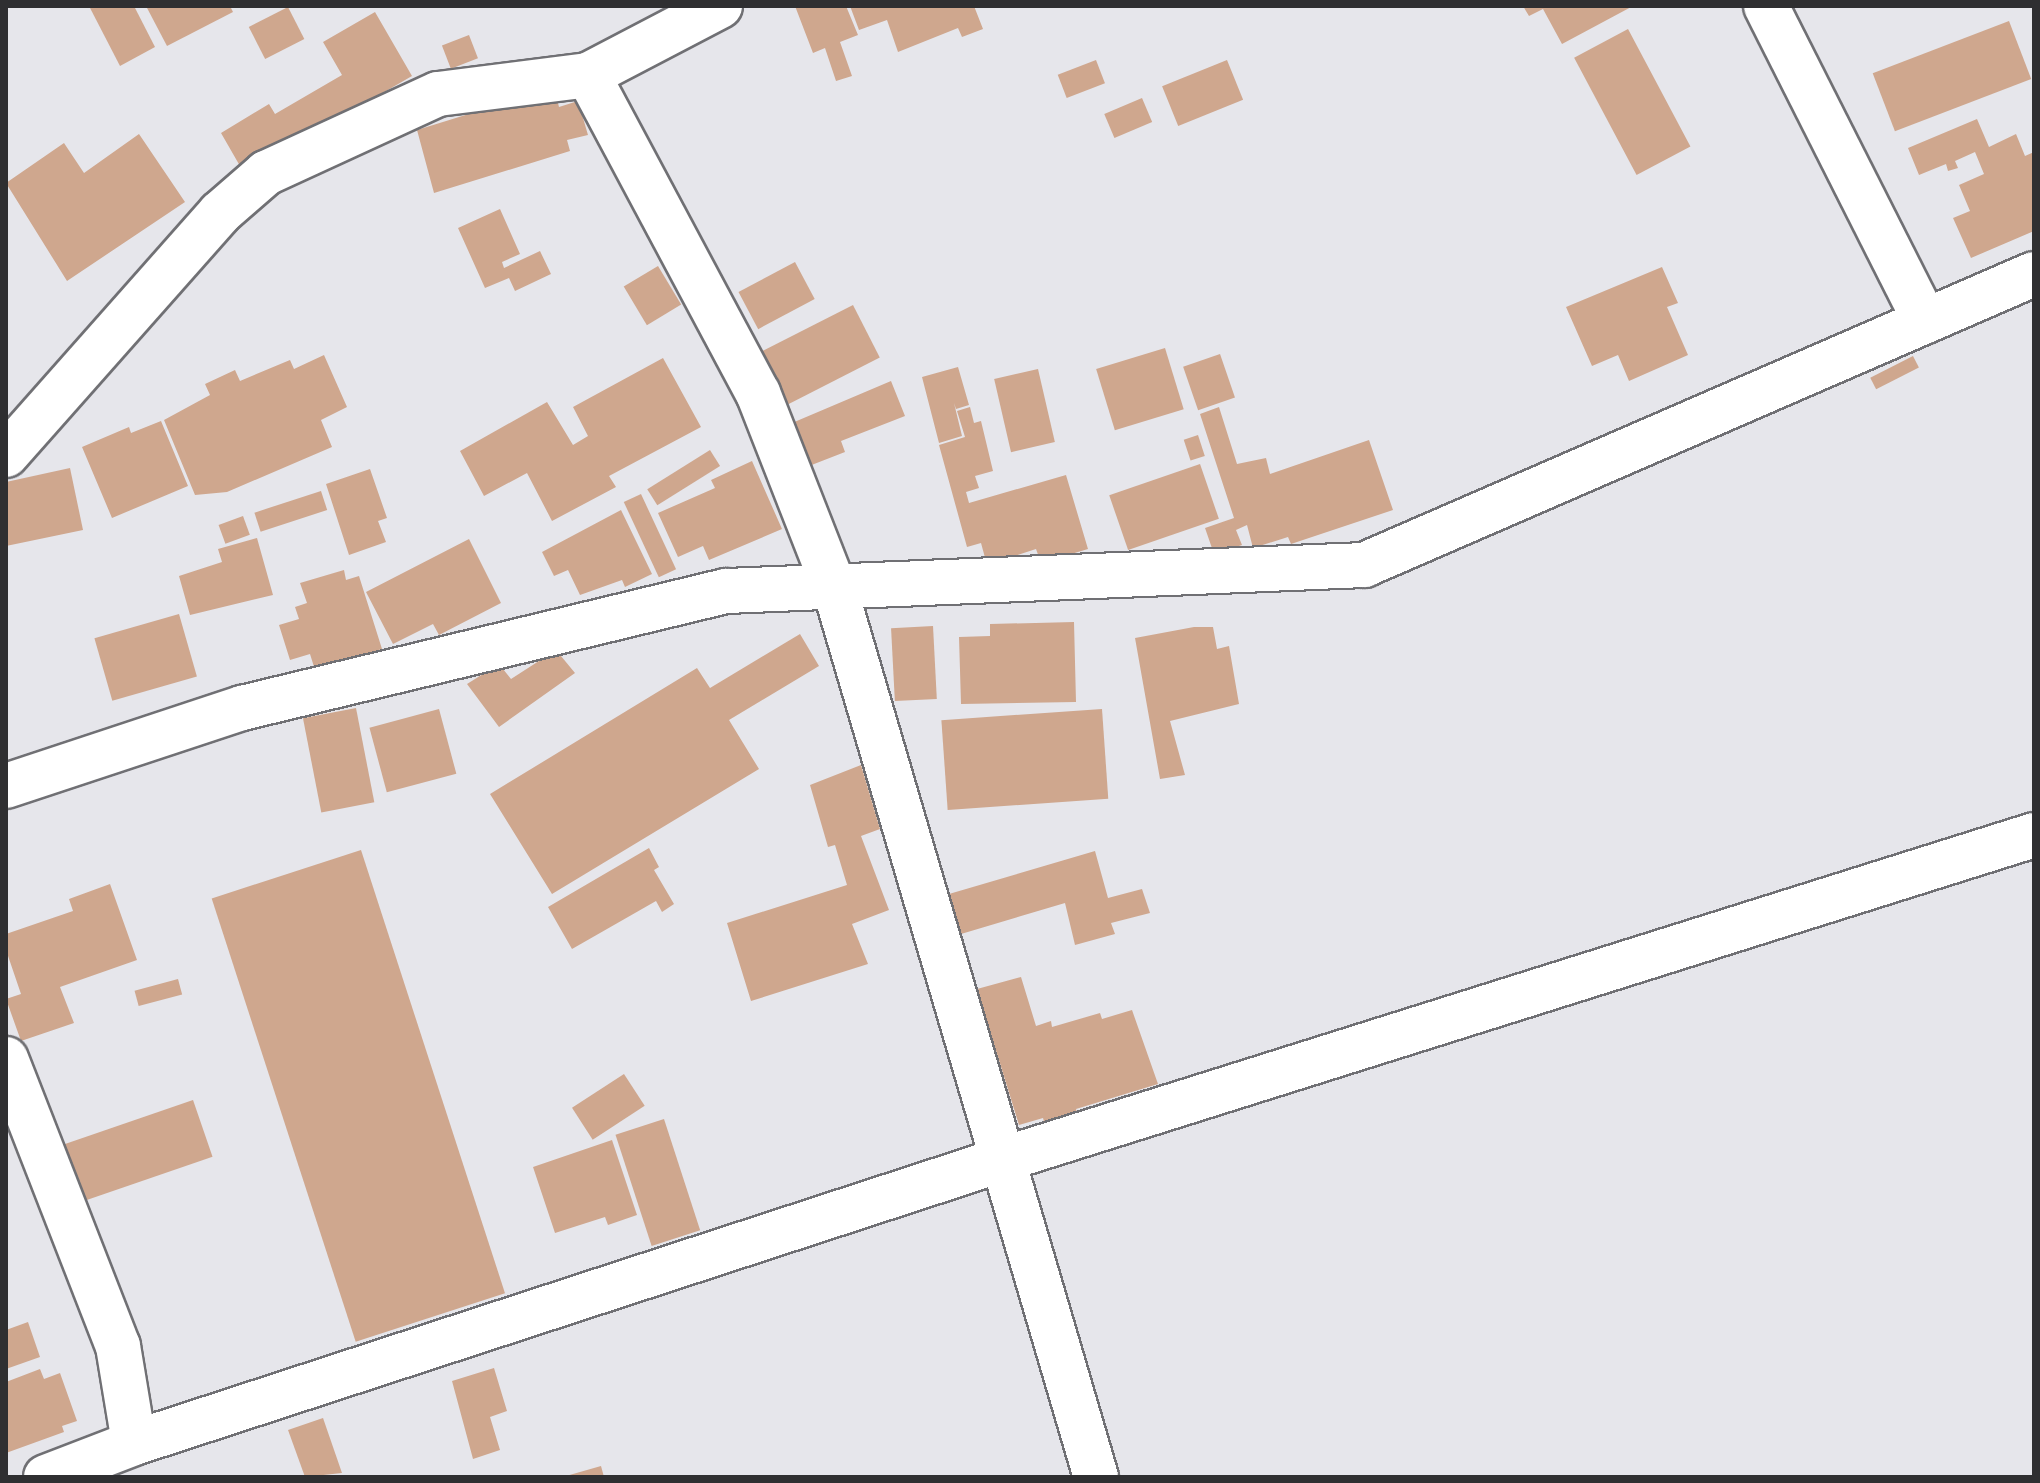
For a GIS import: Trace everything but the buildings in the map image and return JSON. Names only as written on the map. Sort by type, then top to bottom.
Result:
[{"type":"street","points":[[6,455],[220,213],[266,173],[438,94],[588,75],[720,6]]},
{"type":"street","points":[[1766,6],[1925,321]]},
{"type":"street","points":[[588,75],[758,393],[835,589],[1096,1477]]},
{"type":"street","points":[[6,786],[242,708],[726,591],[835,589],[1364,565],[2034,274]]},
{"type":"street","points":[[46,1477],[134,1443],[1001,1160],[2034,835]]},
{"type":"street","points":[[6,1059],[118,1346],[134,1443]]}]
